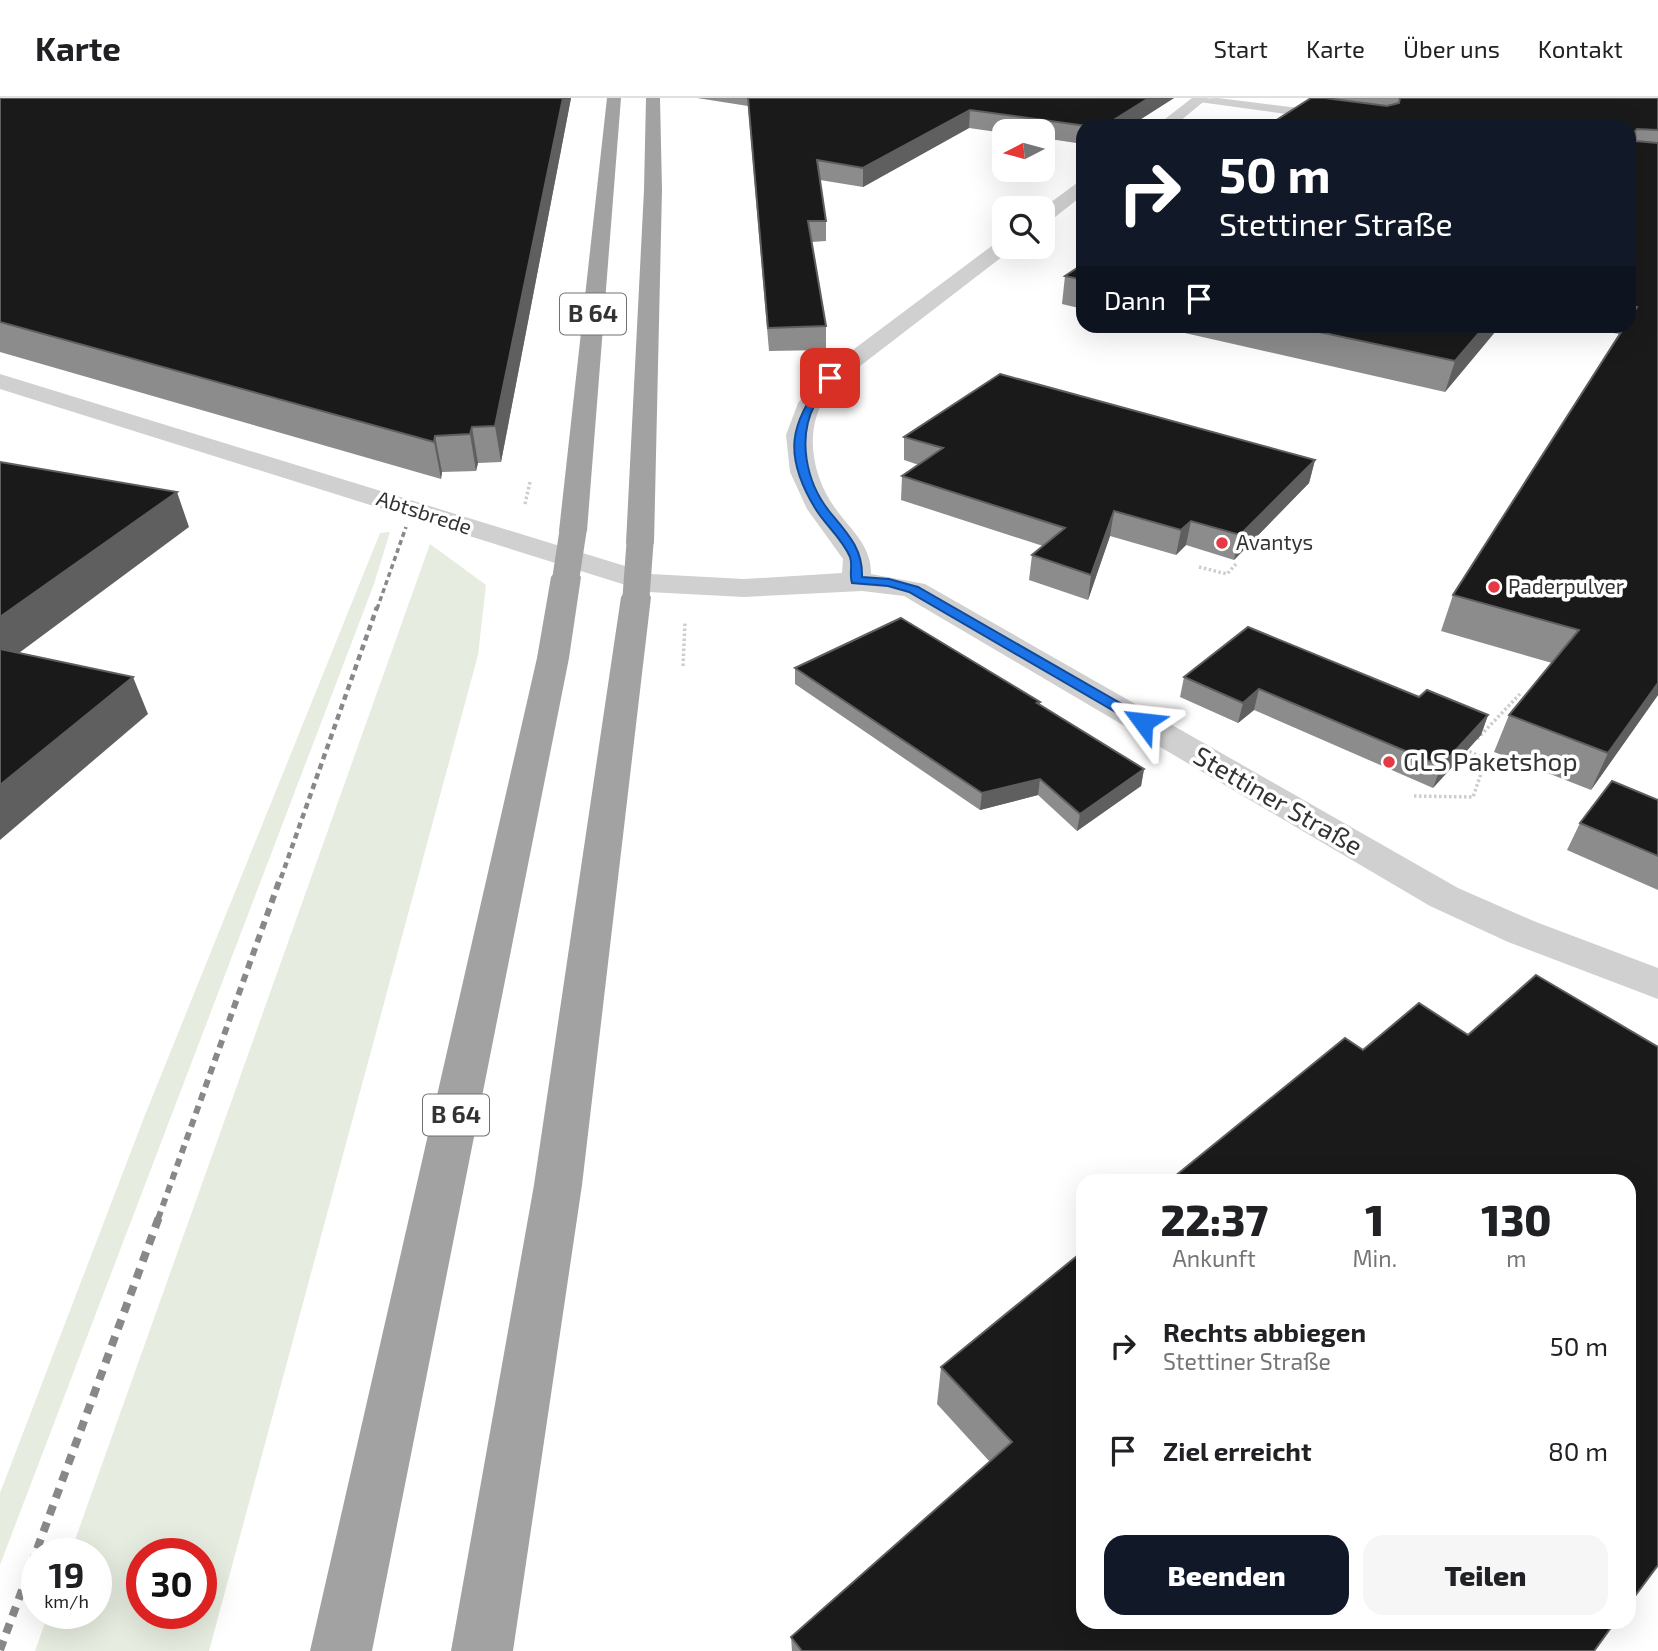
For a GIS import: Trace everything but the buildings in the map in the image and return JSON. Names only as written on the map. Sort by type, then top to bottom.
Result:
[{"type":"highway","name":"B 64","points":[[341,1651],[553,658],[573,531],[614,98]]},
{"type":"highway","name":"B 64","points":[[482,1651],[558,1185],[636,597],[653,190],[653,98]]},
{"type":"street","points":[[1173,119],[1196,98]]},
{"type":"street","points":[[1055,209],[1076,192]]},
{"type":"street","points":[[856,580],[857,559],[844,537],[821,509],[803,472],[799,435],[810,403],[830,378],[992,255]]},
{"type":"street","name":"Abtsbrede","points":[[0,381],[648,583],[731,589],[856,580]]},
{"type":"street","name":"Stettiner Straße","points":[[856,580],[889,582],[943,604],[1444,897],[1522,932],[1658,984]]},
{"type":"lane","points":[[1196,98],[1349,118]]},
{"type":"lane","points":[[1271,108],[1282,98]]},
{"type":"path","points":[[523,516],[531,479]]},
{"type":"path","points":[[1199,567],[1227,574],[1236,564]]},
{"type":"path","points":[[1414,796],[1473,797],[1486,759],[1466,750],[1520,695]]},
{"type":"shaded area","points":[[390,532],[374,584],[0,1565],[0,1493],[145,1115],[380,533]]},
{"type":"shaded area","points":[[430,544],[486,585],[478,655],[217,1621],[217,1538],[126,1538],[126,1629],[215,1629],[209,1651],[35,1651],[43,1629],[112,1629],[112,1538],[76,1538]]},
{"type":"railway","points":[[377,609],[406,527]]},
{"type":"railway","points":[[281,878],[377,607]]},
{"type":"railway","points":[[158,1219],[281,876]]},
{"type":"railway","points":[[0,1650],[159,1217]]},
{"type":"place","name":"Avantys","points":[[1222,543]]},
{"type":"place","name":"Paderpulver","points":[[1494,587]]},
{"type":"place","name":"GLS Paketshop","points":[[1389,762]]},
{"type":"route","points":[[830,378],[810,403],[799,435],[803,472],[821,509],[844,537],[857,559],[856,580],[889,582],[943,604],[1143,722]]}]
